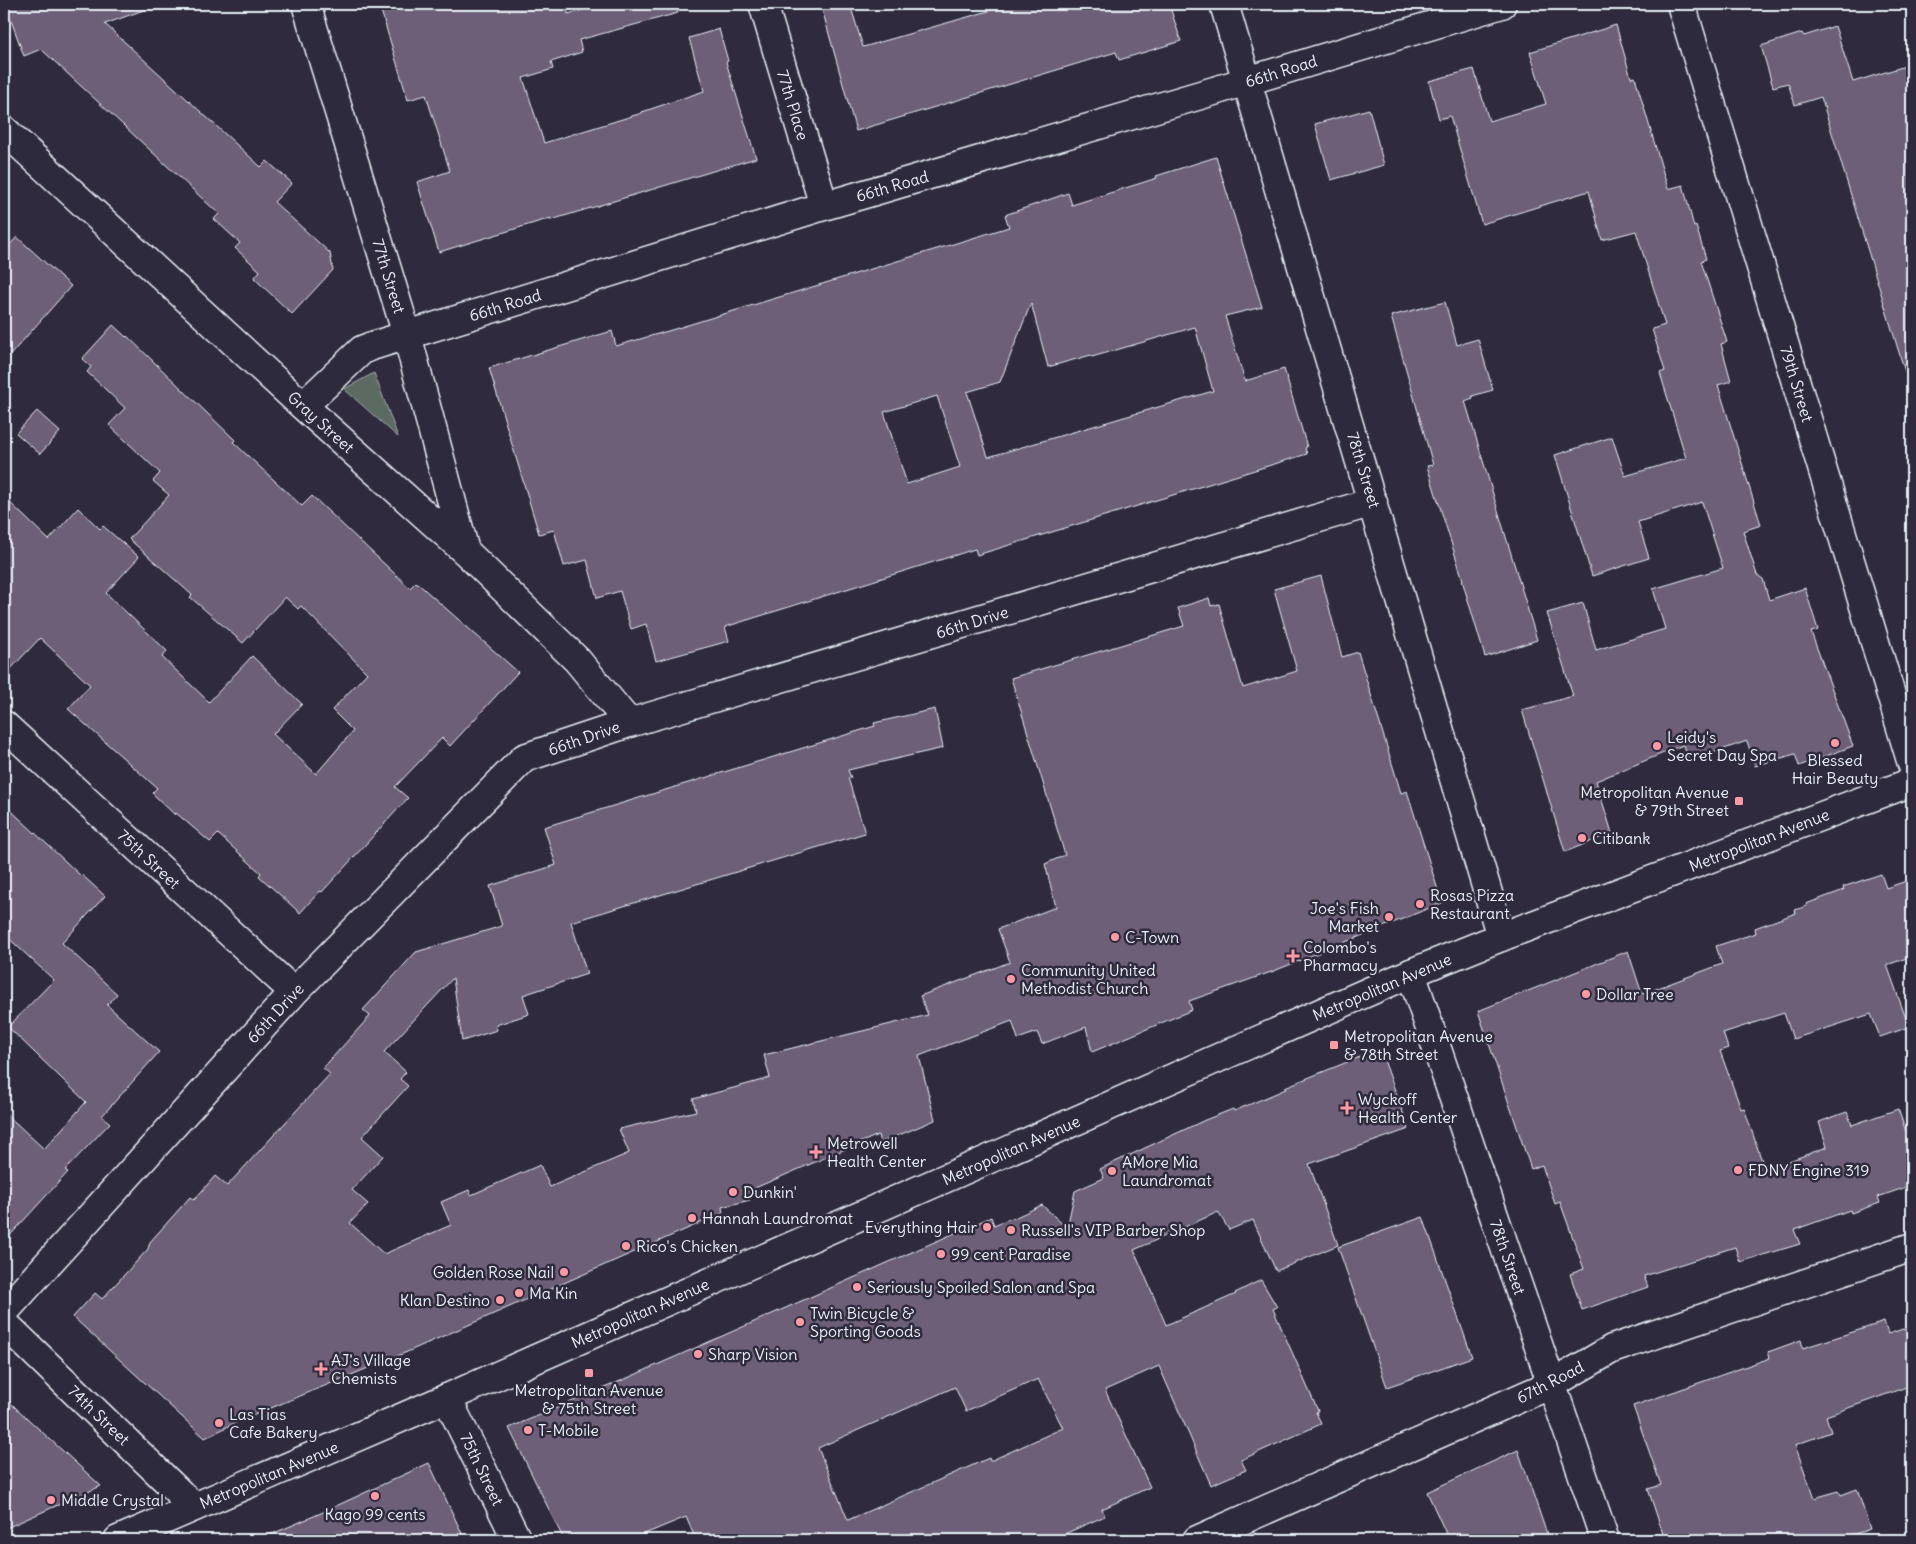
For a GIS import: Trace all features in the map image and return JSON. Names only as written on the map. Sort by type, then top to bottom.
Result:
[{"type":"street","name":"77th Street","points":[[306,4],[407,335],[465,551]]},
{"type":"street","name":"77th Place","points":[[763,4],[824,206]]},
{"type":"street","name":"78th Street","points":[[1224,4],[1501,937]]},
{"type":"street","name":"66th Road","points":[[303,406],[362,350],[824,206],[1502,4]]},
{"type":"street","name":"79th Street","points":[[1681,4],[1912,764]]},
{"type":"street","name":"Gray Street","points":[[4,130],[303,406],[465,551],[577,660],[629,723]]},
{"type":"street","name":"66th Drive","points":[[4,1312],[294,992],[524,758],[629,723],[1373,502]]},
{"type":"street","name":"75th Street","points":[[4,725],[294,992]]},
{"type":"street","name":"Metropolitan Avenue","points":[[118,1540],[447,1398],[1411,974],[1501,937],[1912,782]]},
{"type":"street","name":"78th Street","points":[[1411,974],[1605,1540]]},
{"type":"street","name":"67th Road","points":[[1197,1540],[1552,1384],[1612,1349],[1912,1247]]},
{"type":"street","name":"74th Street","points":[[4,1323],[194,1507]]},
{"type":"street","name":"75th Street","points":[[447,1398],[517,1540]]},
{"type":"green space","points":[[374,373],[398,437],[344,389]]},
{"type":"building","points":[[5,4],[148,4],[149,8],[105,24],[261,167],[267,161],[292,183],[274,202],[330,253],[333,270],[292,314],[254,278],[260,271],[235,248],[240,243],[214,219],[219,214],[41,49],[24,56]]},
{"type":"building","points":[[379,4],[567,4],[568,14],[604,4],[676,4],[678,13],[579,40],[582,52],[551,62],[553,69],[523,78],[544,143],[642,113],[704,91],[689,38],[719,29],[728,61],[726,62],[756,158],[439,252],[417,182],[450,171],[426,95],[408,100]]},
{"type":"building","points":[[839,4],[850,4],[863,47],[1013,4],[1169,4],[1181,41],[1119,60],[1116,52],[856,131],[822,9]]},
{"type":"building","points":[[1616,25],[1631,78],[1635,77],[1668,189],[1683,185],[1694,227],[1696,226],[1706,259],[1701,261],[1727,342],[1721,344],[1731,381],[1718,385],[1761,525],[1743,531],[1757,575],[1763,579],[1769,600],[1805,588],[1818,630],[1811,632],[1853,746],[1799,766],[1795,754],[1755,766],[1747,741],[1690,761],[1683,745],[1596,781],[1612,833],[1565,852],[1522,710],[1573,696],[1547,613],[1583,603],[1596,650],[1665,629],[1653,589],[1723,568],[1702,502],[1638,522],[1649,558],[1592,576],[1555,455],[1612,437],[1625,476],[1686,458],[1660,373],[1665,371],[1652,329],[1665,325],[1636,231],[1602,240],[1589,191],[1482,224],[1450,116],[1439,119],[1429,81],[1474,69],[1489,121],[1546,104],[1530,52]]},
{"type":"building","points":[[1835,26],[1853,82],[1912,64],[1912,371],[1905,372],[1821,97],[1795,105],[1788,83],[1773,87],[1761,46],[1802,33],[1804,36]]},
{"type":"building","points":[[1369,109],[1384,165],[1331,180],[1315,124]]},
{"type":"building","points":[[1216,157],[1262,307],[1225,316],[1245,381],[1284,369],[1307,447],[1305,448],[1307,454],[977,555],[975,549],[725,627],[729,641],[656,661],[646,624],[631,629],[620,591],[597,598],[587,560],[564,566],[554,530],[539,534],[489,368],[612,331],[616,346],[1009,227],[1005,215],[1068,193],[1072,205],[1157,178],[1156,176]],"holes":[[[1031,303],[1048,367],[1091,355],[1092,357],[1195,327],[1213,391],[988,457],[967,392],[1000,382]],[[937,396],[960,467],[907,484],[884,412]]]},
{"type":"building","points":[[17,237],[71,286],[4,362],[4,251]]},
{"type":"building","points":[[1445,302],[1457,345],[1478,339],[1493,390],[1472,396],[1473,398],[1465,401],[1537,640],[1485,657],[1427,466],[1433,465],[1391,316]]},
{"type":"building","points":[[113,325],[127,336],[235,440],[233,442],[302,506],[312,496],[410,588],[416,582],[518,672],[450,746],[442,738],[395,787],[408,798],[322,892],[320,891],[300,913],[259,876],[261,873],[218,834],[210,842],[176,813],[175,815],[152,793],[157,788],[68,709],[90,685],[40,638],[4,676],[4,497],[49,540],[78,508],[100,529],[103,526],[139,557],[106,593],[167,651],[162,657],[209,702],[252,656],[302,704],[273,734],[316,774],[353,731],[332,710],[367,673],[301,606],[298,609],[285,597],[243,643],[190,597],[192,595],[129,539],[169,495],[153,481],[160,473],[109,425],[125,408],[87,372],[91,367],[82,359]]},
{"type":"building","points":[[37,411],[60,432],[40,454],[16,433]]},
{"type":"building","points":[[1321,576],[1342,657],[1358,652],[1401,793],[1407,791],[1442,903],[1274,971],[1189,1001],[1192,1010],[1092,1052],[1086,1027],[1042,1044],[1037,1032],[1018,1039],[1012,1021],[919,1056],[935,1120],[880,1143],[878,1135],[748,1191],[750,1200],[722,1207],[723,1213],[407,1352],[237,1422],[205,1438],[73,1317],[95,1293],[102,1299],[148,1249],[150,1242],[190,1197],[194,1200],[215,1176],[227,1186],[330,1074],[323,1068],[370,1016],[363,1010],[416,952],[502,926],[490,886],[556,865],[544,827],[875,726],[874,723],[935,709],[943,748],[848,770],[851,778],[848,778],[865,833],[571,922],[587,974],[523,995],[529,1014],[496,1025],[497,1030],[462,1041],[453,978],[384,1052],[406,1072],[400,1079],[408,1086],[362,1137],[383,1156],[352,1190],[368,1204],[350,1223],[384,1254],[451,1225],[441,1202],[469,1190],[471,1195],[540,1165],[550,1187],[629,1153],[619,1129],[696,1111],[693,1099],[770,1078],[764,1055],[928,1015],[920,996],[1010,962],[998,929],[1056,907],[1045,864],[1065,855],[1011,678],[1184,626],[1178,608],[1209,598],[1211,606],[1219,604],[1243,688],[1297,671],[1274,589]]},
{"type":"building","points":[[4,804],[105,896],[62,943],[117,994],[107,1005],[159,1052],[102,1116],[110,1123],[65,1170],[68,1172],[4,1242],[4,1112],[44,1149],[86,1102],[8,1027],[54,980],[4,934]]},
{"type":"building","points":[[1881,874],[1886,888],[1912,879],[1912,956],[1887,965],[1909,1027],[1880,1037],[1871,1014],[1793,1039],[1784,1013],[1723,1033],[1728,1048],[1720,1051],[1741,1109],[1744,1108],[1765,1170],[1827,1147],[1819,1122],[1847,1112],[1852,1125],[1898,1109],[1912,1148],[1912,1185],[1878,1197],[1880,1203],[1851,1213],[1850,1210],[1794,1230],[1800,1244],[1740,1262],[1735,1247],[1644,1276],[1648,1287],[1582,1310],[1570,1274],[1584,1269],[1560,1202],[1555,1204],[1542,1165],[1531,1169],[1478,1011],[1628,951],[1642,994],[1722,964],[1716,946],[1756,933],[1755,928],[1796,913],[1795,910],[1807,906],[1806,904],[1844,890],[1843,887]]},
{"type":"building","points":[[1380,1049],[1409,1129],[1309,1164],[1338,1245],[1276,1271],[1253,1220],[1229,1230],[1218,1212],[1134,1250],[1166,1325],[1236,1294],[1261,1280],[1277,1307],[1273,1309],[1318,1411],[1316,1412],[1321,1424],[1241,1460],[1246,1470],[1211,1485],[1159,1366],[1105,1390],[1150,1487],[1102,1509],[1105,1516],[1051,1540],[696,1540],[686,1517],[630,1540],[564,1540],[509,1428],[623,1380],[991,1217],[994,1225],[1042,1205],[1067,1228],[1075,1191],[1104,1178],[1100,1169],[1205,1120],[1233,1109],[1234,1111],[1286,1089],[1285,1087]],"holes":[[[1038,1379],[1063,1428],[990,1461],[989,1458],[848,1520],[818,1448],[955,1387],[966,1411]]]},
{"type":"building","points":[[1423,1217],[1472,1357],[1387,1387],[1338,1247]]},
{"type":"building","points":[[1884,1322],[1888,1334],[1912,1326],[1912,1385],[1826,1416],[1831,1432],[1795,1445],[1814,1498],[1839,1491],[1841,1495],[1857,1489],[1870,1529],[1837,1540],[1665,1540],[1648,1489],[1661,1485],[1633,1406],[1770,1358],[1768,1352],[1801,1340],[1803,1348]]},
{"type":"building","points":[[4,1397],[101,1486],[4,1529]]},
{"type":"building","points":[[1518,1450],[1549,1540],[1449,1540],[1427,1492]]},
{"type":"building","points":[[429,1463],[465,1540],[258,1540],[321,1513]]},
{"type":"place","name":"Blessed Hair Beauty","points":[[1835,743]]},
{"type":"place","name":"Leidy's Secret Day Spa","points":[[1657,746]]},
{"type":"place","name":"Metropolitan Avenue & 79th Street","points":[[1739,801]]},
{"type":"place","name":"Citibank","points":[[1582,838]]},
{"type":"place","name":"Rosas Pizza Restaurant","points":[[1420,904]]},
{"type":"place","name":"Joe's Fish Market","points":[[1389,917]]},
{"type":"place","name":"C-Town","points":[[1115,937]]},
{"type":"place","name":"Colombo's Pharmacy","points":[[1293,956]]},
{"type":"place","name":"Community United Methodist Church","points":[[1011,979]]},
{"type":"place","name":"Dollar Tree","points":[[1586,994]]},
{"type":"place","name":"Metropolitan Avenue & 78th Street","points":[[1334,1045]]},
{"type":"place","name":"Wyckoff Health Center","points":[[1347,1108]]},
{"type":"place","name":"Metrowell Health Center","points":[[816,1152]]},
{"type":"place","name":"FDNY Engine 319","points":[[1738,1170]]},
{"type":"place","name":"AMore Mia Laundromat","points":[[1112,1171]]},
{"type":"place","name":"Dunkin'","points":[[733,1192]]},
{"type":"place","name":"Hannah Laundromat","points":[[692,1218]]},
{"type":"place","name":"Everything Hair","points":[[987,1227]]},
{"type":"place","name":"Russell's VIP Barber Shop","points":[[1011,1230]]},
{"type":"place","name":"Rico's Chicken","points":[[626,1246]]},
{"type":"place","name":"99 cent Paradise","points":[[941,1254]]},
{"type":"place","name":"Golden Rose Nail","points":[[564,1272]]},
{"type":"place","name":"Seriously Spoiled Salon and Spa","points":[[857,1287]]},
{"type":"place","name":"Ma Kin","points":[[519,1293]]},
{"type":"place","name":"Klan Destino","points":[[500,1300]]},
{"type":"place","name":"Twin Bicycle & Sporting Goods","points":[[800,1322]]},
{"type":"place","name":"Sharp Vision","points":[[698,1354]]},
{"type":"place","name":"AJ's Village Chemists","points":[[321,1369]]},
{"type":"place","name":"Metropolitan Avenue & 75th Street","points":[[589,1373]]},
{"type":"place","name":"Las Tias Cafe Bakery","points":[[219,1423]]},
{"type":"place","name":"T-Mobile","points":[[528,1430]]},
{"type":"place","name":"Kago 99 cents","points":[[375,1496]]},
{"type":"place","name":"Middle Crystal","points":[[51,1500]]}]
